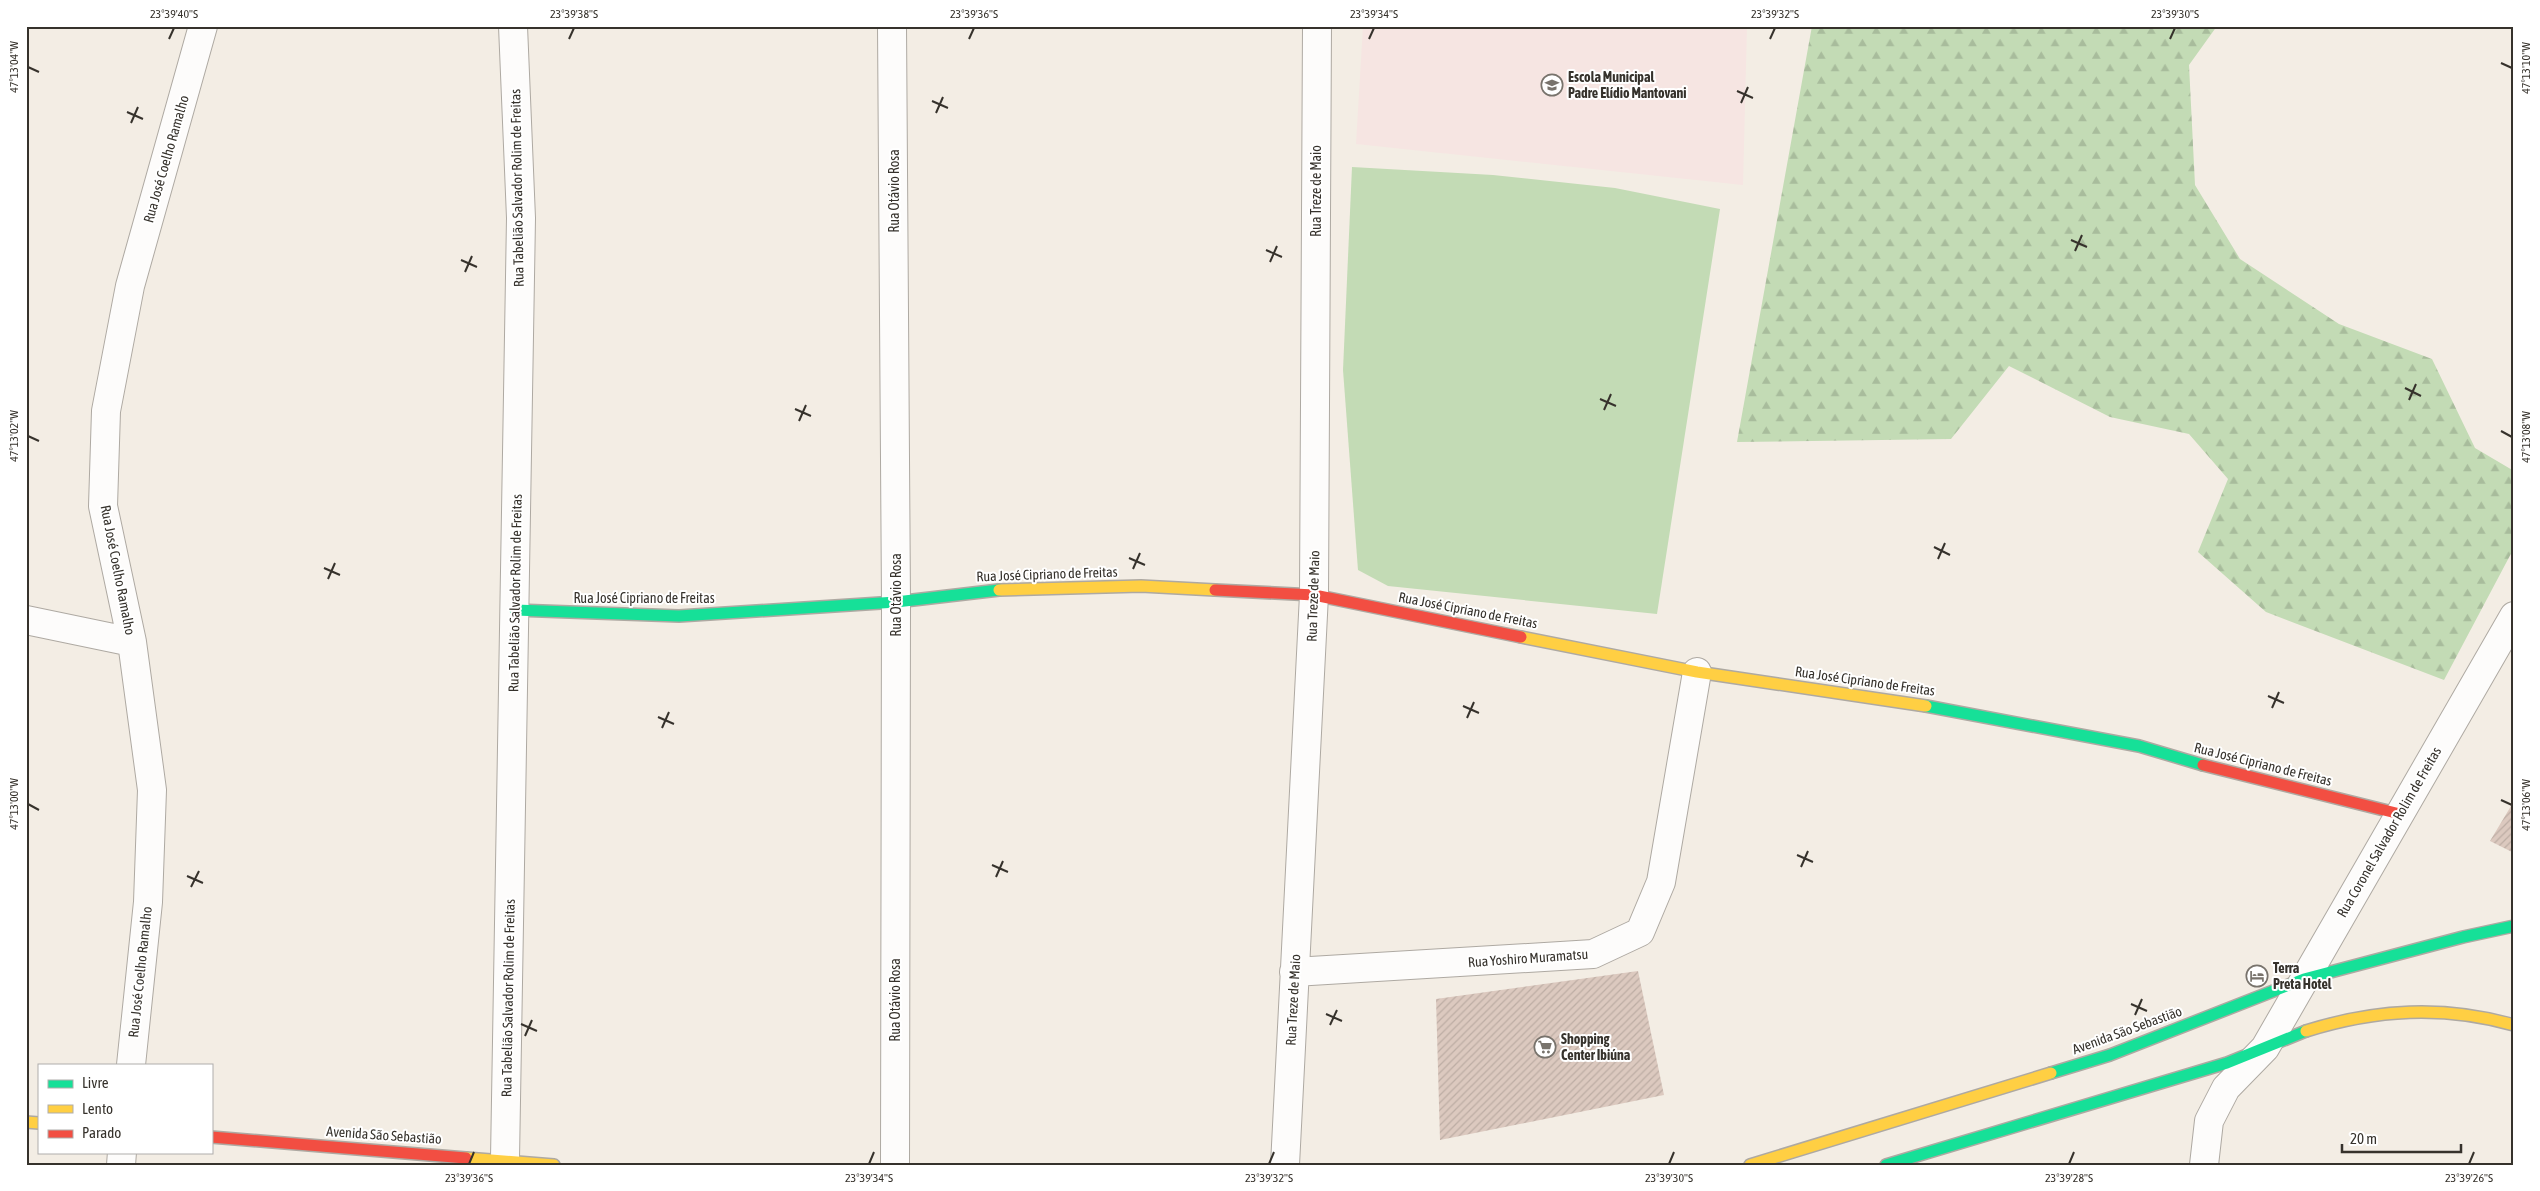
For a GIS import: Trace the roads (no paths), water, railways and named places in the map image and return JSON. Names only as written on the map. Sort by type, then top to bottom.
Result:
[{"type":"street","name":"Rua José Coelho Ramalho","points":[[131,1064],[148,902],[152,790],[132,642],[103,506],[106,411],[130,286],[203,26]]},
{"type":"street","name":"Rua Tabelião Salvador Rolim de Freitas","points":[[505,1160],[520,218],[513,26]]},
{"type":"street","name":"Rua Otávio Rosa","points":[[892,26],[896,602],[895,1165]]},
{"type":"street","name":"Rua Treze de Maio","points":[[1285,1165],[1314,595],[1317,26]]},
{"type":"street","name":"Rua José Cipriano de Freitas","points":[[514,610],[678,616],[896,602],[983,590],[1131,586],[1314,595],[1697,672],[1950,709],[2139,746],[2221,770],[2400,814]]},
{"type":"street","name":"Rua Coronel Salvador Rolim de Freitas","points":[[2204,1165],[2209,1121],[2226,1088],[2265,1048],[2514,616]]},
{"type":"street","points":[[26,620],[132,642]]},
{"type":"street","name":"Rua Yoshiro Muramatsu","points":[[1294,972],[1593,954],[1640,932],[1661,882],[1697,672]]},
{"type":"street","name":"Avenida São Sebastião","points":[[1750,1165],[2110,1054],[2304,979],[2463,937],[2514,926]]},
{"type":"street","points":[[1886,1165],[2224,1064],[2308,1031],[2376,1014],[2439,1010],[2491,1018],[2514,1025]]},
{"type":"street","name":"Avenida São Sebastião","points":[[212,1137],[554,1165]]},
{"type":"place","name":"Escola Municipal Padre Elídio Mantovani","points":[[1552,85]]},
{"type":"place","name":"Terra Preta Hotel","points":[[2257,976]]},
{"type":"place","name":"Shopping Center Ibiúna","points":[[1545,1047]]}]
